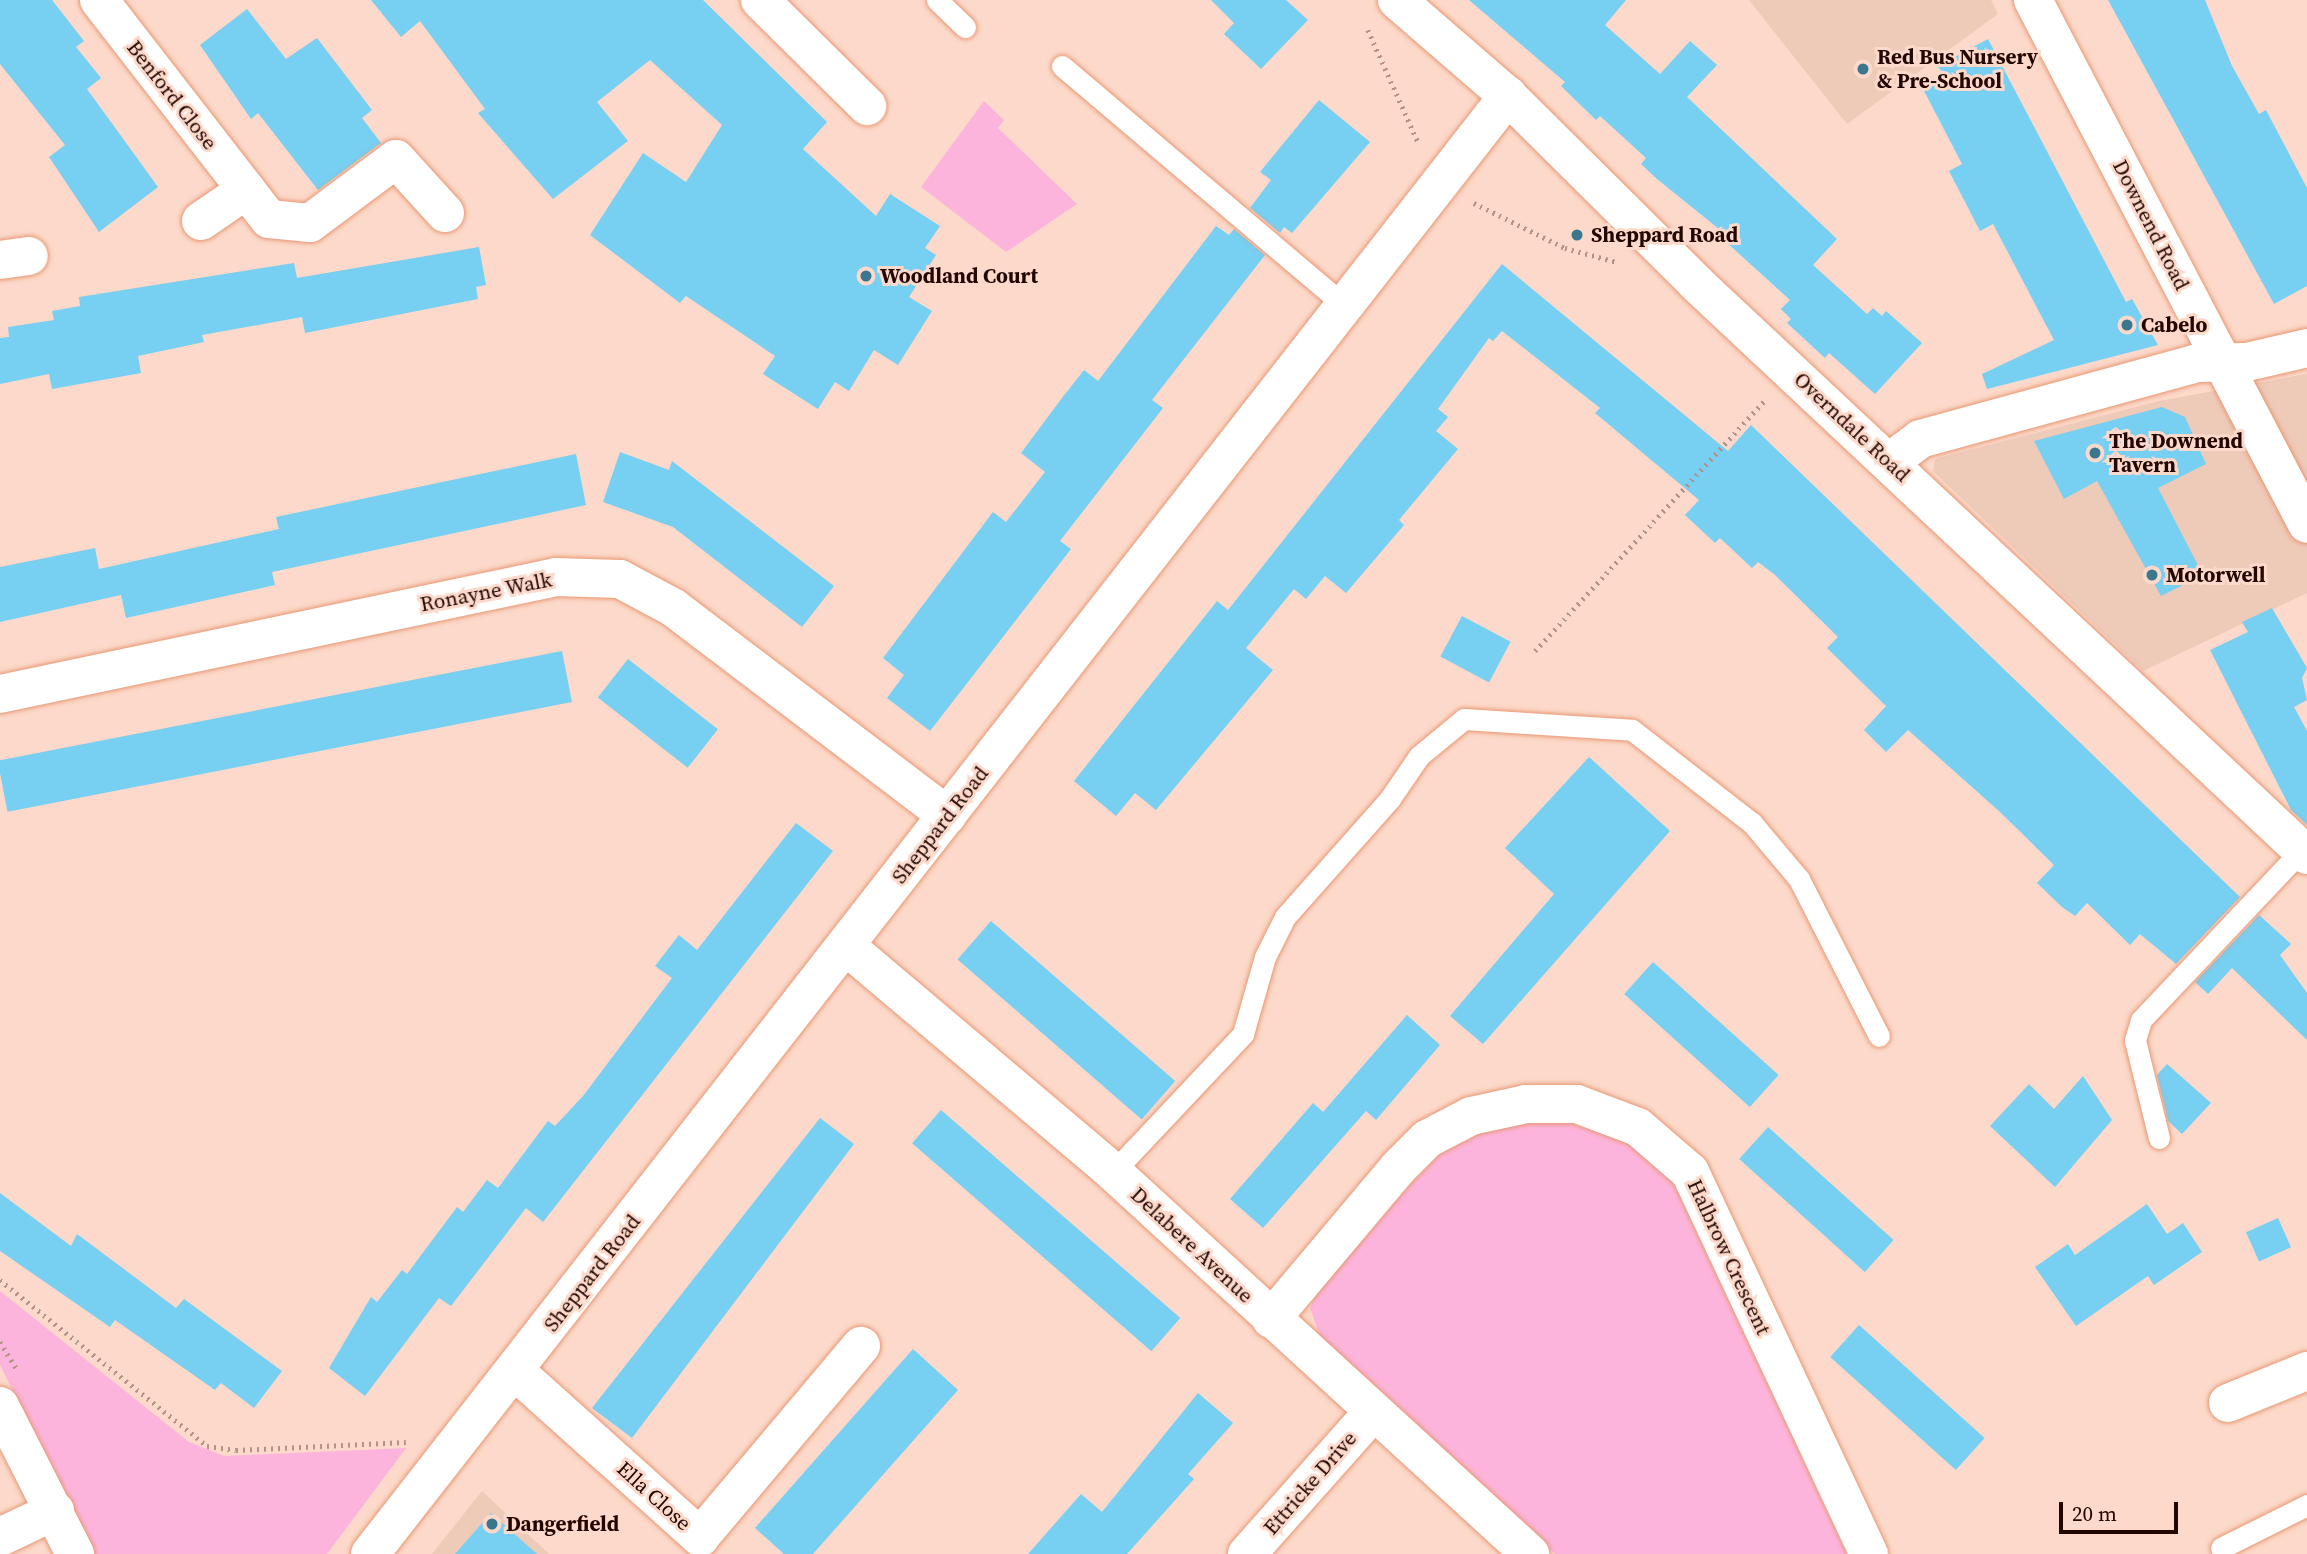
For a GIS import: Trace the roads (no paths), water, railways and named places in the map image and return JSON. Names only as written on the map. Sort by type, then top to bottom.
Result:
[{"type":"street","name":"Benford Close","points":[[99,0],[269,219],[310,223],[396,159],[445,213]]},
{"type":"street","points":[[760,0],[867,106]]},
{"type":"street","name":"Overndale Road","points":[[1397,0],[1508,96],[1791,371],[1891,461],[2024,594],[2304,853]]},
{"type":"street","name":"Downend Road","points":[[2033,0],[2307,524]]},
{"type":"street","name":"Sheppard Road","points":[[373,1553],[1508,96]]},
{"type":"street","points":[[201,221],[246,190]]},
{"type":"street","points":[[1891,461],[1920,439],[2197,363],[2223,363],[2307,348]]},
{"type":"street","name":"Ronayne Walk","points":[[0,694],[556,577],[620,579],[674,608],[947,815]]},
{"type":"street","name":"Delabere Avenue","points":[[846,947],[1113,1172],[1530,1554]]},
{"type":"street","name":"Halbrow Crescent","points":[[1271,1319],[1398,1168],[1427,1139],[1471,1116],[1526,1104],[1577,1104],[1638,1127],[1690,1172],[1869,1554]]},
{"type":"street","name":"Ella Close","points":[[515,1371],[700,1537],[861,1346]]},
{"type":"street","points":[[2228,1403],[2307,1371]]},
{"type":"street","points":[[0,1406],[75,1554]]},
{"type":"street","name":"Ettricke Drive","points":[[1247,1554],[1373,1412]]},
{"type":"street","points":[[0,1537],[55,1511]]},
{"type":"lane","points":[[937,0],[965,27]]},
{"type":"lane","points":[[1062,66],[1344,305]]},
{"type":"lane","points":[[1113,1172],[1243,1034],[1265,957],[1286,917],[1389,800],[1419,756],[1464,719],[1632,730],[1752,822],[1799,879],[1879,1036]]},
{"type":"lane","points":[[2159,1138],[2136,1040],[2141,1020],[2304,853]]},
{"type":"lane","points":[[2221,1548],[2307,1505]]},
{"type":"place","name":"Red Bus Nursery & Pre-School","points":[[1863,69]]},
{"type":"place","name":"Sheppard Road","points":[[1577,235]]},
{"type":"place","name":"Woodland Court","points":[[866,276]]},
{"type":"place","name":"Cabelo","points":[[2127,325]]},
{"type":"place","name":"The Downend Tavern","points":[[2095,453]]},
{"type":"place","name":"Motorwell","points":[[2152,575]]},
{"type":"place","name":"Dangerfield","points":[[492,1524]]}]
